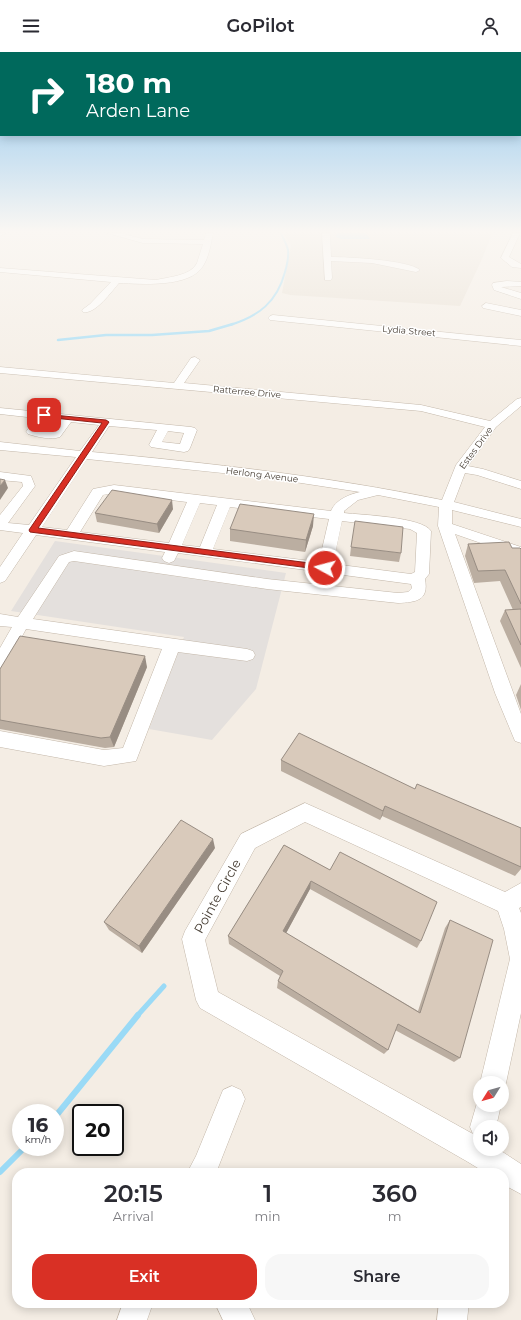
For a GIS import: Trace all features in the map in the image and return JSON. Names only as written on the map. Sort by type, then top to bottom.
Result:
[{"type":"street","points":[[86,310],[93,306],[106,292]]},
{"type":"street","points":[[508,292],[521,296]]},
{"type":"street","points":[[486,306],[521,313]]},
{"type":"street","name":"Lydia Street","points":[[273,318],[521,343]]},
{"type":"street","points":[[178,385],[195,360]]},
{"type":"street","name":"Ratterree Drive","points":[[0,370],[421,408],[492,425]]},
{"type":"street","name":"Estes Drive","points":[[445,526],[446,504],[460,469],[492,425],[521,401]]},
{"type":"street","points":[[0,411],[164,428]]},
{"type":"street","points":[[44,415],[32,432],[56,434],[68,418]]},
{"type":"street","points":[[0,578],[106,422]]},
{"type":"street","name":"Herlong Avenue","points":[[0,446],[383,491],[446,504],[521,523]]},
{"type":"street","points":[[460,469],[479,472],[521,485]]},
{"type":"street","points":[[0,476],[27,479],[29,486],[0,525],[71,535],[413,579],[422,574],[424,531],[413,525],[337,513],[225,503],[114,489],[98,492],[71,535]]},
{"type":"street","points":[[324,483],[337,513]]},
{"type":"street","points":[[325,568],[337,513],[354,497],[383,491]]},
{"type":"street","points":[[164,569],[195,499]]},
{"type":"street","points":[[205,552],[225,503]]},
{"type":"street","points":[[445,526],[521,552]]},
{"type":"street","points":[[445,526],[504,693],[521,736]]},
{"type":"street","points":[[0,662],[22,623],[64,558],[74,556],[267,584],[398,598],[411,597],[418,593],[419,588],[417,577]]},
{"type":"street","points":[[0,620],[247,655]]},
{"type":"street","points":[[0,739],[104,758],[128,755],[172,645]]},
{"type":"street","name":"Pointe Circle","points":[[473,1136],[208,1000],[193,939],[248,841],[305,812],[514,899],[515,928],[521,959],[495,1076]]},
{"type":"street","points":[[204,1168],[232,1099]]},
{"type":"street","name":"Pointe Circle","points":[[496,1156],[509,1168]]},
{"type":"street","name":"Pointe Circle","points":[[509,1168],[521,1180]]},
{"type":"street","points":[[132,1320],[136,1308]]},
{"type":"street","points":[[233,1308],[240,1320]]},
{"type":"street","points":[[452,1320],[453,1308]]},
{"type":"shaded area","points":[[466,292],[460,306],[290,295],[282,293]]},
{"type":"shaded area","points":[[55,541],[286,573],[256,689],[212,740],[149,729],[184,637],[11,611]]},
{"type":"building","points":[[0,479],[5,480],[0,486]]},
{"type":"building","points":[[112,490],[172,500],[157,524],[95,513]]},
{"type":"building","points":[[240,504],[314,514],[306,540],[230,529]]},
{"type":"building","points":[[355,521],[403,527],[401,553],[351,547]]},
{"type":"building","points":[[509,542],[512,548],[521,549],[521,604],[505,570],[478,571],[468,544]]},
{"type":"building","points":[[521,609],[521,645],[505,610]]},
{"type":"building","points":[[20,636],[145,656],[110,737],[101,738],[0,720],[0,669]]},
{"type":"building","points":[[299,733],[415,789],[417,784],[521,828],[521,867],[385,806],[383,811],[281,760]]},
{"type":"building","points":[[181,820],[213,839],[139,946],[104,922]]},
{"type":"building","points":[[284,845],[330,870],[340,852],[437,902],[421,941],[311,881],[283,931],[420,1013],[450,920],[493,940],[460,1058],[398,1024],[388,1050],[278,981],[283,971],[228,936]]},
{"type":"waterway","points":[[231,325],[258,312],[272,300],[277,292]]},
{"type":"waterway","points":[[58,340],[106,335],[152,335],[209,331],[231,325]]},
{"type":"waterway","points":[[137,1016],[164,986]]},
{"type":"waterway","points":[[64,1106],[138,1015]]},
{"type":"waterway","points":[[0,1172],[16,1156]]},
{"type":"route","points":[[44,415],[106,422],[33,530],[325,568]]}]
